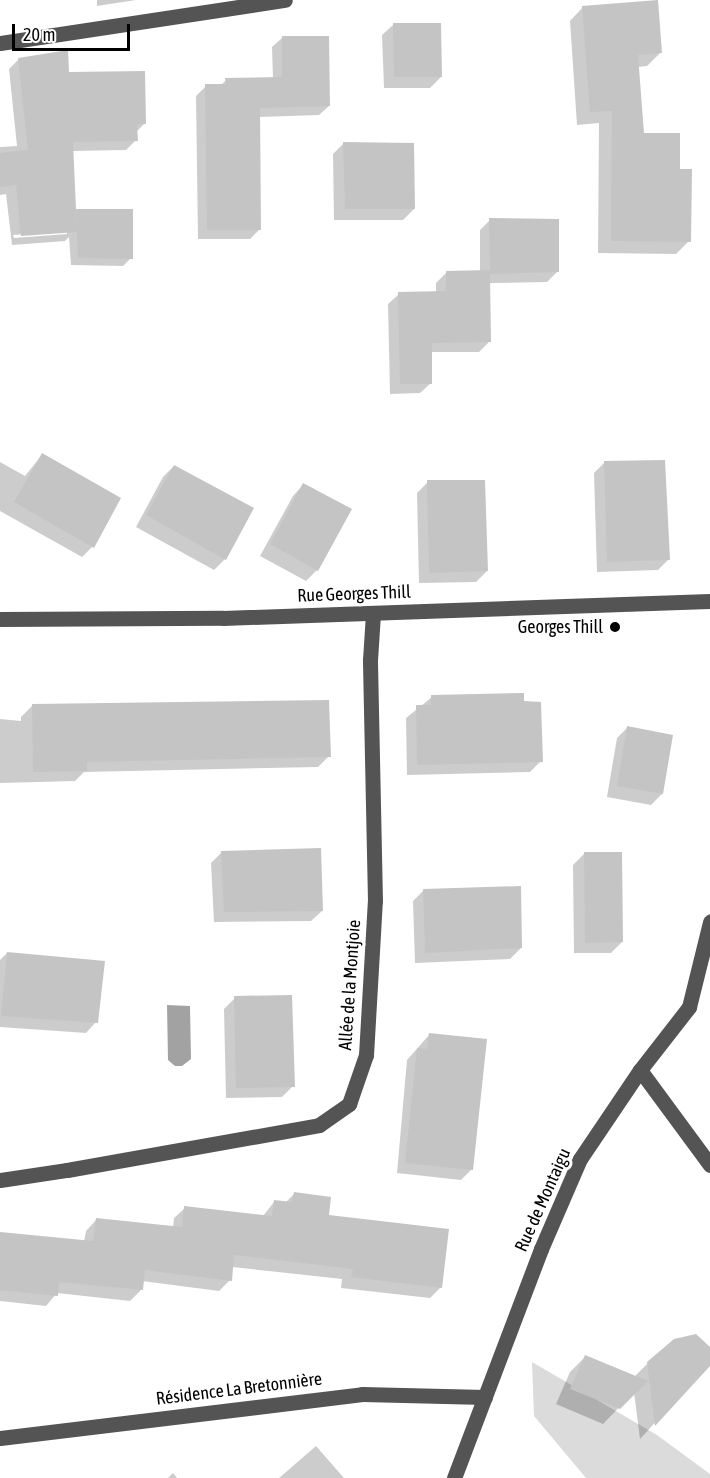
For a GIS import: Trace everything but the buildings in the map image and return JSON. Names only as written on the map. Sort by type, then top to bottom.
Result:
[{"type":"street","points":[[0,43],[285,0]]},
{"type":"street","name":"Rue Georges Thill","points":[[0,619],[223,618],[710,601]]},
{"type":"street","name":"Allée de la Montjoie","points":[[0,1179],[67,1170],[319,1125],[349,1104],[366,1055],[375,901],[370,660],[373,613]]},
{"type":"street","name":"Rue de Montaigu","points":[[454,1478],[541,1249],[580,1159],[640,1070],[689,1007],[710,922]]},
{"type":"street","points":[[640,1070],[710,1165]]},
{"type":"street","name":"Résidence La Bretonnière","points":[[0,1438],[362,1394],[484,1397]]},
{"type":"shaded area","points":[[167,1005],[190,1006],[191,1059],[182,1066],[175,1066],[168,1060]]},
{"type":"shaded area","points":[[532,1362],[657,1435],[710,1474],[710,1478],[586,1478],[534,1416]]},
{"type":"place","name":"Georges Thill","points":[[615,627]]}]
